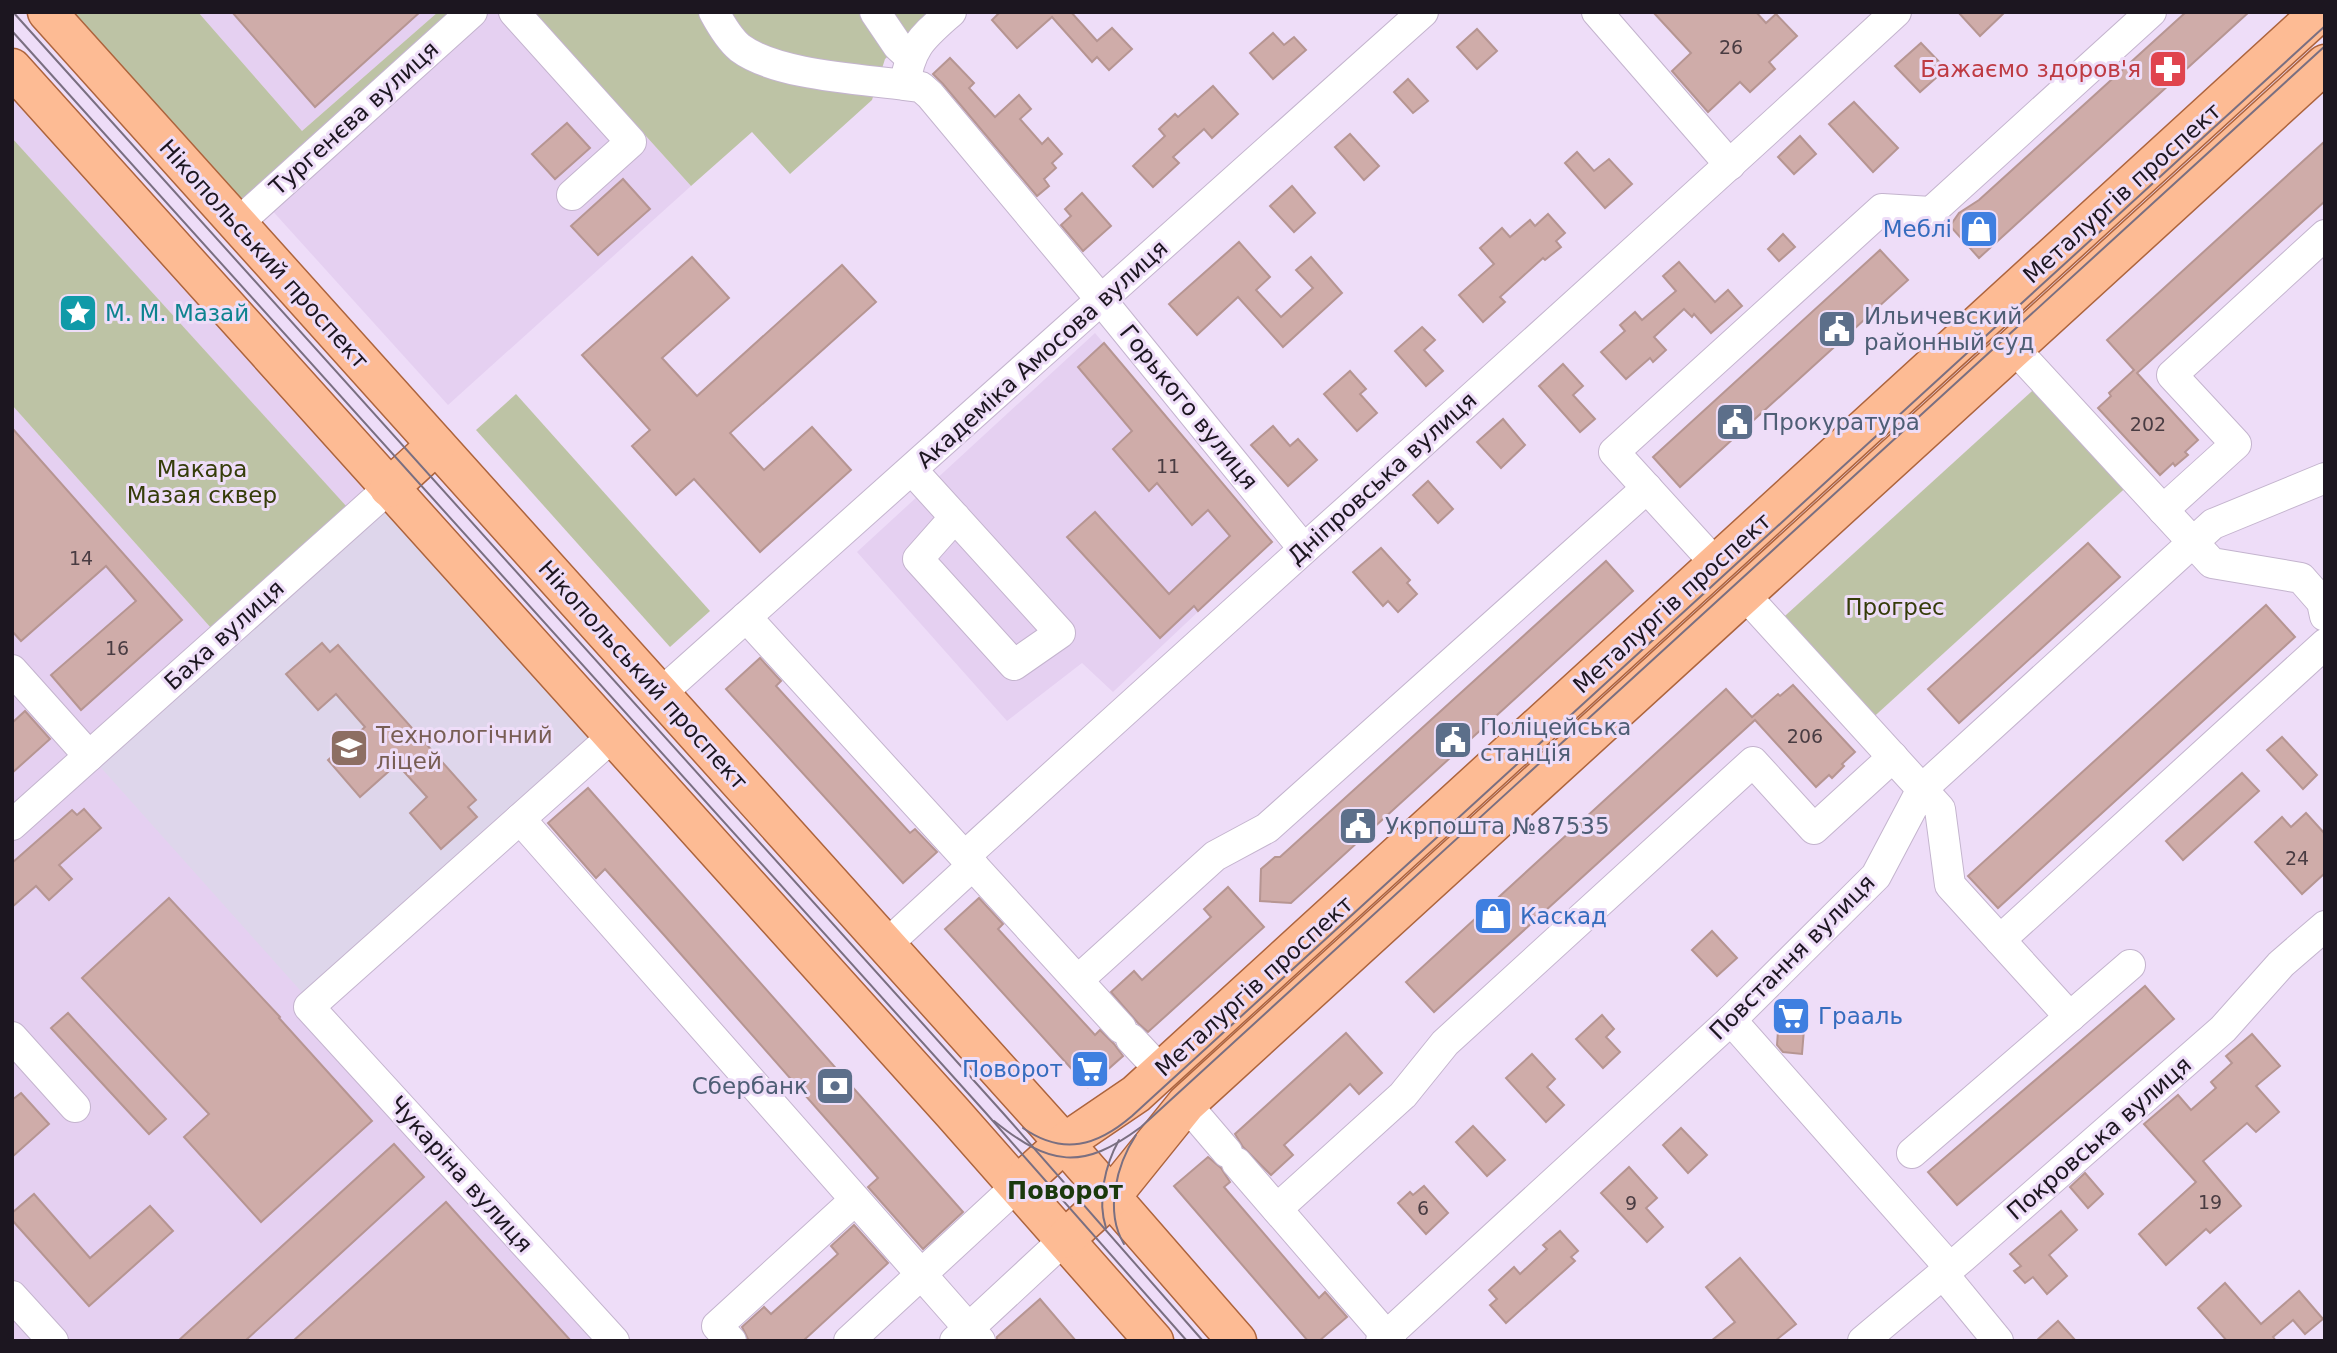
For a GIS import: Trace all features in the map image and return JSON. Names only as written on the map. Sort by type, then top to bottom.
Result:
[{"type":"main road","name":"Нікопольський проспект","points":[[47,12],[1064,1143],[1237,1341]]},
{"type":"main road","name":"Металургів проспект","points":[[1018,1185],[1064,1143],[1129,1100],[2320,12]]},
{"type":"main road","name":"Металургів проспект","points":[[1065,1239],[1111,1197],[1186,1104],[2325,64]]},
{"type":"main road","points":[[12,68],[1018,1185],[1154,1341]]},
{"type":"main road","points":[[1986,318],[2014,348]]},
{"type":"main road","name":"Баха вулиця","points":[[389,488],[436,445]]},
{"type":"main road","points":[[1716,564],[1744,594]]},
{"type":"street","name":"Тургенєва вулиця","points":[[237,224],[472,12]]},
{"type":"street","points":[[514,12],[631,142],[572,195]]},
{"type":"street","points":[[714,12],[722,27],[738,46],[756,58],[804,71],[908,71]]},
{"type":"street","points":[[875,12],[898,46],[908,71]]},
{"type":"street","points":[[908,71],[917,43],[951,12]]},
{"type":"street","name":"Академіка Амосова вулиця","points":[[660,694],[1423,12]]},
{"type":"street","points":[[1597,12],[1730,166]]},
{"type":"street","name":"Дніпровська вулиця","points":[[886,945],[969,861],[1303,548],[1730,166],[1896,12]]},
{"type":"street","points":[[1716,564],[1614,452],[1882,209],[1931,212],[2151,12]]},
{"type":"street","name":"Горького вулиця","points":[[908,71],[1102,301],[1303,548]]},
{"type":"street","points":[[2163,510],[2236,444],[2172,375],[2325,235]]},
{"type":"street","points":[[2014,348],[2212,563],[2301,578],[2322,602],[2325,616]]},
{"type":"street","points":[[912,470],[955,517],[1060,633],[1014,665],[918,559],[955,517]]},
{"type":"street","name":"Повстання вулиця","points":[[1386,1339],[1731,1020],[1876,876],[1922,789],[2213,523],[2325,478]]},
{"type":"street","name":"Баха вулиця","points":[[12,825],[389,488]]},
{"type":"street","points":[[1078,980],[1215,856],[1267,828],[1647,488]]},
{"type":"street","points":[[1744,594],[1940,809],[1950,885],[2070,1017]]},
{"type":"street","points":[[747,617],[1161,1071]]},
{"type":"street","points":[[2000,940],[2325,644]]},
{"type":"street","points":[[12,670],[89,756]]},
{"type":"street","points":[[613,736],[520,819],[921,1274],[968,1336],[1065,1239]]},
{"type":"street","points":[[1277,1209],[1403,1095],[1445,1043],[1753,762],[1814,829],[1893,757]]},
{"type":"street","name":"Чукаріна вулиця","points":[[520,819],[309,1007],[614,1341]]},
{"type":"street","name":"Покровська вулиця","points":[[1863,1341],[1947,1271],[2223,1029],[2281,964],[2325,926]]},
{"type":"street","points":[[1912,1153],[2130,965]]},
{"type":"street","points":[[1731,1020],[1947,1271],[1998,1341]]},
{"type":"street","points":[[12,1037],[75,1107]]},
{"type":"street","points":[[1186,1104],[1386,1339]]},
{"type":"street","points":[[849,1341],[1018,1185]]},
{"type":"street","points":[[732,1341],[718,1326],[855,1200]]},
{"type":"street","points":[[12,1296],[52,1341]]},
{"type":"shaded area","points":[[198,12],[438,12],[302,131]]},
{"type":"shaded area","points":[[486,12],[534,12],[691,186],[448,405],[269,207]]},
{"type":"shaded area","points":[[12,88],[388,498],[96,760],[619,1341],[12,1341],[12,405],[211,628],[346,507],[12,138]]},
{"type":"shaded area","points":[[1095,333],[1272,542],[1113,692],[1082,663],[1007,721],[857,552]]},
{"type":"shaded area","name":"Технологічний ліцей","points":[[388,498],[602,735],[307,998],[95,761]]},
{"type":"green space","points":[[58,12],[198,12],[302,131],[438,12],[458,12],[237,211]]},
{"type":"green space","points":[[534,12],[936,12],[885,59],[872,100],[790,174],[752,132],[691,186]]},
{"type":"green space","name":"Макара Мазая сквер","points":[[12,138],[347,507],[211,628],[12,405]]},
{"type":"green space","name":"Прогрес","points":[[2041,383],[2132,482],[1867,723],[1776,624]]},
{"type":"green space","points":[[516,394],[710,611],[670,647],[476,430]]},
{"type":"building","points":[[232,12],[420,12],[315,107]]},
{"type":"building","points":[[1000,12],[1071,12],[1097,41],[1112,28],[1132,49],[1109,70],[1097,57],[1092,62],[1052,17],[1017,48],[992,20]]},
{"type":"building","points":[[1653,12],[1756,12],[1766,23],[1776,14],[1797,36],[1769,62],[1775,69],[1750,92],[1740,82],[1708,112],[1672,71],[1691,53]]},
{"type":"building","points":[[1958,12],[2005,12],[1980,36]]},
{"type":"building","points":[[2186,12],[2249,12],[1979,258],[1950,226],[1959,213],[1979,200]]},
{"type":"building","points":[[1477,29],[1497,51],[1477,69],[1457,47]]},
{"type":"building","points":[[1273,33],[1284,45],[1294,37],[1306,50],[1273,79],[1250,53]]},
{"type":"building","points":[[1921,43],[1946,69],[1920,92],[1895,66]]},
{"type":"building","points":[[950,58],[974,83],[969,88],[995,117],[1019,95],[1031,109],[1020,119],[1042,144],[1048,138],[1062,154],[1052,163],[1056,168],[1044,179],[1049,186],[1037,196],[933,74]]},
{"type":"building","points":[[1408,79],[1428,101],[1413,113],[1394,92]]},
{"type":"building","points":[[1213,86],[1238,114],[1212,138],[1204,129],[1173,157],[1179,163],[1153,187],[1133,166],[1165,136],[1159,129],[1175,114],[1178,117]]},
{"type":"building","points":[[1854,102],[1898,148],[1873,172],[1829,124]]},
{"type":"building","points":[[567,123],[590,148],[555,179],[532,154]]},
{"type":"building","points":[[1350,134],[1379,166],[1364,180],[1335,147]]},
{"type":"building","points":[[1800,136],[1816,154],[1794,174],[1778,157]]},
{"type":"building","points":[[2325,141],[2325,201],[2137,373],[2198,440],[2185,452],[2188,455],[2175,466],[2173,463],[2160,475],[2098,408],[2111,396],[2109,393],[2134,370],[2107,340]]},
{"type":"building","points":[[1577,152],[1594,171],[1609,159],[1632,184],[1605,208],[1565,163]]},
{"type":"building","points":[[623,179],[650,209],[598,255],[571,226]]},
{"type":"building","points":[[1292,186],[1315,213],[1294,232],[1270,206]]},
{"type":"building","points":[[1082,193],[1111,226],[1083,251],[1061,225],[1071,216],[1065,209]]},
{"type":"building","points":[[1548,214],[1565,233],[1556,241],[1561,247],[1545,260],[1543,258],[1500,297],[1505,302],[1483,322],[1459,295],[1494,264],[1480,248],[1502,228],[1510,237],[1530,220],[1535,226]]},
{"type":"building","points":[[1783,234],[1795,247],[1779,261],[1768,249]]},
{"type":"building","points":[[1239,242],[1270,277],[1256,290],[1281,317],[1313,288],[1296,270],[1311,257],[1342,293],[1283,347],[1238,297],[1197,335],[1169,304]]},
{"type":"building","points":[[1880,250],[1908,280],[1680,487],[1653,457]]},
{"type":"building","points":[[692,257],[729,298],[662,358],[697,396],[842,265],[876,302],[730,433],[764,470],[812,427],[851,470],[760,552],[694,479],[676,495],[632,446],[650,430],[582,355]]},
{"type":"building","points":[[1679,262],[1715,302],[1728,290],[1742,306],[1711,333],[1694,314],[1692,317],[1684,309],[1654,337],[1666,350],[1653,362],[1650,358],[1626,379],[1601,352],[1625,331],[1620,325],[1635,312],[1642,320],[1676,291],[1663,276]]},
{"type":"building","points":[[1422,327],[1435,340],[1424,350],[1443,371],[1426,386],[1395,351]]},
{"type":"building","points":[[1104,343],[1272,542],[1198,611],[1194,606],[1160,638],[1067,537],[1095,512],[1169,594],[1230,536],[1208,510],[1192,525],[1157,483],[1149,491],[1113,449],[1132,431],[1078,367]]},
{"type":"building","points":[[1563,364],[1583,386],[1573,395],[1595,419],[1580,432],[1539,386]]},
{"type":"building","points":[[1350,371],[1366,389],[1360,394],[1377,413],[1357,431],[1324,394]]},
{"type":"building","points":[[1503,419],[1525,445],[1501,468],[1477,442]]},
{"type":"building","points":[[1273,426],[1290,446],[1298,439],[1317,460],[1288,486],[1251,445]]},
{"type":"building","points":[[12,428],[182,620],[81,710],[51,675],[136,601],[106,566],[21,641],[12,631]]},
{"type":"building","points":[[1428,481],[1453,509],[1438,523],[1413,495]]},
{"type":"building","points":[[2088,543],[2120,577],[1959,723],[1928,689]]},
{"type":"building","points":[[1381,548],[1410,580],[1407,583],[1417,594],[1398,612],[1388,601],[1383,606],[1353,572]]},
{"type":"building","points":[[1606,561],[1633,591],[1291,903],[1260,901],[1261,869],[1275,857],[1280,857]]},
{"type":"building","points":[[2266,605],[2295,637],[1998,908],[1968,876]]},
{"type":"building","points":[[322,643],[330,652],[338,645],[476,800],[468,807],[477,817],[441,849],[410,813],[427,797],[397,764],[360,797],[328,760],[365,727],[336,694],[318,710],[286,674]]},
{"type":"building","points":[[760,658],[781,681],[776,686],[910,833],[915,829],[937,852],[903,883],[726,689]]},
{"type":"building","points":[[1793,685],[1855,752],[1832,778],[1829,775],[1816,787],[1755,720],[1434,1012],[1406,982],[1726,689],[1752,717],[1778,694],[1780,696]]},
{"type":"building","points":[[25,711],[50,739],[12,773],[12,723]]},
{"type":"building","points":[[2282,737],[2317,775],[2303,789],[2267,750]]},
{"type":"building","points":[[2242,773],[2259,791],[2183,860],[2166,841]]},
{"type":"building","points":[[588,788],[963,1212],[923,1249],[868,1187],[878,1178],[605,869],[596,878],[548,823]]},
{"type":"building","points":[[84,809],[101,828],[59,865],[72,879],[49,900],[36,886],[12,907],[12,863],[72,810],[77,815]]},
{"type":"building","points":[[2306,813],[2325,834],[2325,873],[2302,894],[2255,842],[2282,817],[2291,827]]},
{"type":"building","points":[[1228,887],[1264,927],[1148,1032],[1111,992],[1134,971],[1142,980],[1211,917],[1204,909]]},
{"type":"building","points":[[169,898],[372,1121],[261,1222],[184,1137],[209,1114],[82,978]]},
{"type":"building","points":[[979,898],[1003,924],[998,929],[1095,1035],[1100,1030],[1123,1056],[1088,1087],[945,929]]},
{"type":"building","points":[[1712,931],[1737,958],[1717,976],[1692,950]]},
{"type":"building","points":[[2145,986],[2174,1019],[1957,1205],[1928,1172]]},
{"type":"building","points":[[1780,1003],[1806,1005],[1802,1054],[1783,1052],[1777,1045]]},
{"type":"building","points":[[68,1013],[166,1119],[149,1134],[51,1028]]},
{"type":"building","points":[[1602,1015],[1614,1029],[1606,1037],[1620,1052],[1603,1068],[1576,1039]]},
{"type":"building","points":[[1346,1033],[1382,1073],[1359,1094],[1350,1084],[1284,1145],[1293,1155],[1271,1175],[1243,1147],[1235,1134]]},
{"type":"building","points":[[2252,1034],[2280,1066],[2256,1086],[2279,1112],[2256,1132],[2247,1123],[2203,1161],[2241,1206],[2210,1233],[2206,1229],[2166,1265],[2139,1234],[2196,1182],[2144,1124],[2178,1095],[2191,1110],[2216,1088],[2211,1082],[2232,1063],[2226,1056]]},
{"type":"building","points":[[1532,1054],[1555,1079],[1547,1087],[1564,1105],[1546,1122],[1506,1078]]},
{"type":"building","points":[[21,1093],[49,1124],[12,1157],[12,1100]]},
{"type":"building","points":[[1473,1126],[1505,1160],[1487,1176],[1456,1142]]},
{"type":"building","points":[[1681,1128],[1707,1155],[1688,1173],[1663,1145]]},
{"type":"building","points":[[394,1144],[424,1177],[245,1341],[178,1341]]},
{"type":"building","points":[[1208,1157],[1221,1168],[1230,1182],[1224,1187],[1319,1298],[1325,1292],[1347,1317],[1319,1341],[1308,1341],[1174,1186]]},
{"type":"building","points":[[1629,1167],[1657,1198],[1646,1208],[1663,1227],[1647,1242],[1601,1193]]},
{"type":"building","points":[[2085,1173],[2103,1194],[2088,1208],[2070,1187]]},
{"type":"building","points":[[1424,1186],[1448,1213],[1426,1234],[1398,1203],[1410,1192],[1413,1195]]},
{"type":"building","points":[[34,1194],[90,1258],[150,1206],[173,1231],[89,1306],[12,1220],[12,1213]]},
{"type":"building","points":[[446,1202],[571,1341],[293,1341]]},
{"type":"building","points":[[2061,1211],[2077,1230],[2049,1255],[2067,1276],[2047,1294],[2033,1277],[2025,1283],[2014,1271],[2021,1266],[2010,1254]]},
{"type":"building","points":[[854,1225],[888,1263],[803,1341],[749,1341],[742,1327],[764,1307],[771,1314],[838,1254],[831,1246]]},
{"type":"building","points":[[1560,1231],[1578,1251],[1571,1257],[1575,1261],[1506,1323],[1490,1305],[1497,1299],[1489,1290],[1514,1267],[1520,1274],[1547,1249],[1543,1245]]},
{"type":"building","points":[[1740,1258],[1796,1324],[1775,1341],[1711,1341],[1735,1322],[1706,1287]]},
{"type":"building","points":[[2225,1283],[2261,1324],[2299,1291],[2323,1319],[2305,1334],[2293,1320],[2273,1337],[2276,1341],[2227,1341],[2198,1308]]},
{"type":"building","points":[[1040,1299],[1076,1341],[997,1341],[997,1337]]},
{"type":"building","points":[[2058,1321],[2076,1341],[2036,1341]]},
{"type":"tram line","points":[[13,12],[1003,1113],[1203,1341]]},
{"type":"tram line","points":[[1023,1128],[1052,1142],[1079,1144],[1106,1134],[1132,1116],[2325,26]]},
{"type":"tram line","points":[[12,31],[985,1112],[1187,1341]]},
{"type":"tram line","points":[[994,1121],[1032,1147],[1066,1157],[1101,1151],[1141,1127],[2325,46]]},
{"type":"tram line","points":[[1124,1244],[1115,1217],[1115,1188],[1123,1160],[1136,1135]]},
{"type":"tram line","points":[[1106,1228],[1102,1194],[1110,1160],[1119,1140]]},
{"type":"place","name":"Бажаємо здоров'я","points":[[2168,69]]},
{"type":"place","name":"Меблі","points":[[1979,229]]},
{"type":"place","name":"М. М. Мазай","points":[[78,313]]},
{"type":"place","name":"Ильичевский районный суд","points":[[1837,329]]},
{"type":"place","name":"Прокуратура","points":[[1735,422]]},
{"type":"place","name":"Поліцейська станція","points":[[1453,740]]},
{"type":"place","name":"Технологічний ліцей","points":[[349,748]]},
{"type":"place","name":"Укрпошта №87535","points":[[1358,826]]},
{"type":"place","name":"Каскад","points":[[1493,916]]},
{"type":"place","name":"Грааль","points":[[1791,1016]]},
{"type":"place","name":"Поворот","points":[[1090,1069]]},
{"type":"place","name":"Сбербанк","points":[[835,1086]]},
{"type":"district","name":"Поворот","points":[[1065,1191]]}]
